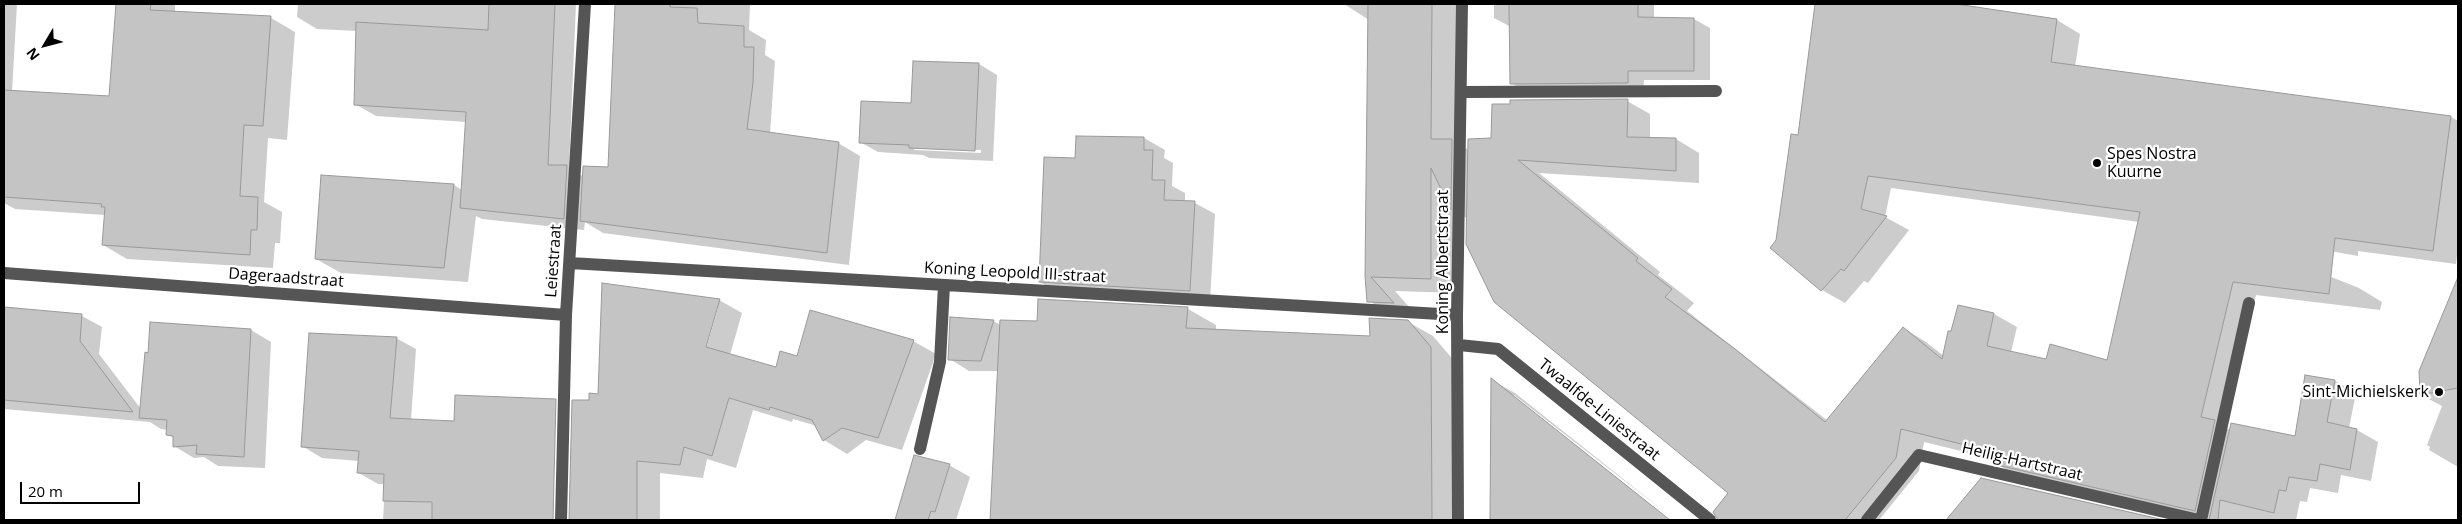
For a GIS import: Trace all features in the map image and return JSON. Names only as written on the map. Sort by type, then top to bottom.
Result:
[{"type":"street","name":"Leiestraat","points":[[561,520],[566,315],[585,4]]},
{"type":"street","name":"Koning Albertstraat","points":[[1458,520],[1459,345],[1457,315],[1462,4]]},
{"type":"street","points":[[1461,92],[1716,91]]},
{"type":"street","name":"Koning Leopold III-straat","points":[[570,263],[1457,315]]},
{"type":"street","name":"Dageraadstraat","points":[[4,273],[566,315]]},
{"type":"street","points":[[920,449],[940,362],[944,285]]},
{"type":"street","points":[[2200,520],[2249,303]]},
{"type":"street","name":"Twaalfde-Liniestraat","points":[[1459,345],[1498,349],[1710,520]]},
{"type":"street","name":"Heilig-Hartstraat","points":[[1867,520],[1919,455],[2200,520]]},
{"type":"building","points":[[116,4],[151,4],[150,10],[271,16],[263,126],[244,125],[240,196],[258,197],[257,230],[251,230],[250,255],[102,245],[105,207],[101,207],[102,204],[4,197],[4,90],[109,96]]},
{"type":"building","points":[[489,4],[555,4],[548,165],[567,165],[564,219],[460,208],[466,112],[354,105],[356,22],[488,30]]},
{"type":"building","points":[[615,4],[670,4],[670,7],[697,8],[698,23],[744,26],[744,47],[754,47],[753,83],[747,129],[839,142],[827,253],[580,221],[583,166],[608,167]]},
{"type":"building","points":[[1368,4],[1432,4],[1431,139],[1452,139],[1451,210],[1431,168],[1431,279],[1371,277],[1394,303],[1367,302],[1365,276]]},
{"type":"building","points":[[1509,4],[1638,4],[1638,17],[1694,18],[1694,71],[1628,71],[1628,83],[1510,84]]},
{"type":"building","points":[[1815,4],[1956,4],[2057,19],[2051,62],[2451,116],[2433,251],[2335,238],[2329,294],[2233,282],[2201,417],[2215,420],[2195,511],[1993,464],[2001,454],[1901,429],[1896,458],[1845,520],[1718,520],[1713,512],[1728,493],[1494,302],[1466,244],[1468,139],[1491,138],[1492,104],[1510,104],[1510,100],[1628,99],[1627,137],[1676,138],[1676,171],[1518,160],[1638,258],[1636,261],[1672,289],[1665,297],[1735,349],[1825,422],[1903,327],[1942,359],[1948,331],[1951,331],[1958,305],[1994,313],[1987,346],[2046,359],[2050,344],[2107,360],[2140,212],[1868,176],[1861,209],[1887,216],[1844,271],[1841,269],[1821,291],[1770,248],[1776,240],[1791,134],[1798,135]]},
{"type":"building","points":[[913,61],[979,63],[975,151],[909,148],[909,145],[859,143],[861,101],[911,103]]},
{"type":"building","points":[[1076,136],[1144,137],[1144,150],[1153,150],[1152,180],[1165,180],[1164,200],[1195,201],[1190,291],[1039,282],[1044,157],[1075,158]]},
{"type":"building","points":[[321,175],[454,184],[444,268],[315,259]]},
{"type":"building","points":[[2458,277],[2458,388],[2420,395],[2419,371]]},
{"type":"building","points":[[602,283],[720,299],[706,347],[776,367],[780,351],[797,356],[810,310],[914,340],[878,438],[842,428],[823,441],[812,420],[770,407],[769,410],[729,398],[712,456],[684,447],[680,465],[637,461],[637,520],[569,520],[572,400],[589,400],[589,393],[598,394]]},
{"type":"building","points":[[1038,299],[1188,307],[1186,328],[1370,336],[1369,318],[1408,320],[1431,347],[1432,520],[990,520],[1000,320],[1037,321]]},
{"type":"building","points":[[4,307],[82,314],[80,341],[133,412],[4,400]]},
{"type":"building","points":[[950,317],[994,320],[981,361],[948,360]]},
{"type":"building","points":[[150,322],[251,329],[244,457],[196,454],[197,445],[173,447],[173,436],[166,435],[167,420],[139,418],[145,352],[148,353]]},
{"type":"building","points":[[309,333],[397,337],[390,418],[454,421],[455,395],[556,399],[553,520],[432,520],[432,502],[383,501],[384,474],[357,473],[359,451],[301,447]]},
{"type":"building","points":[[2305,375],[2335,380],[2327,422],[2357,429],[2350,470],[2320,464],[2317,481],[2289,477],[2286,491],[2279,490],[2274,513],[2220,500],[2218,520],[2209,520],[2231,423],[2295,436]]},
{"type":"building","points":[[1491,378],[1670,520],[1490,520]]},
{"type":"building","points":[[914,455],[950,464],[935,512],[931,511],[928,520],[895,520]]},
{"type":"building","points":[[1981,478],[2164,520],[1946,520]]},
{"type":"place","name":"Spes Nostra Kuurne","points":[[2097,163]]},
{"type":"place","name":"Sint-Michielskerk","points":[[2439,392]]}]
